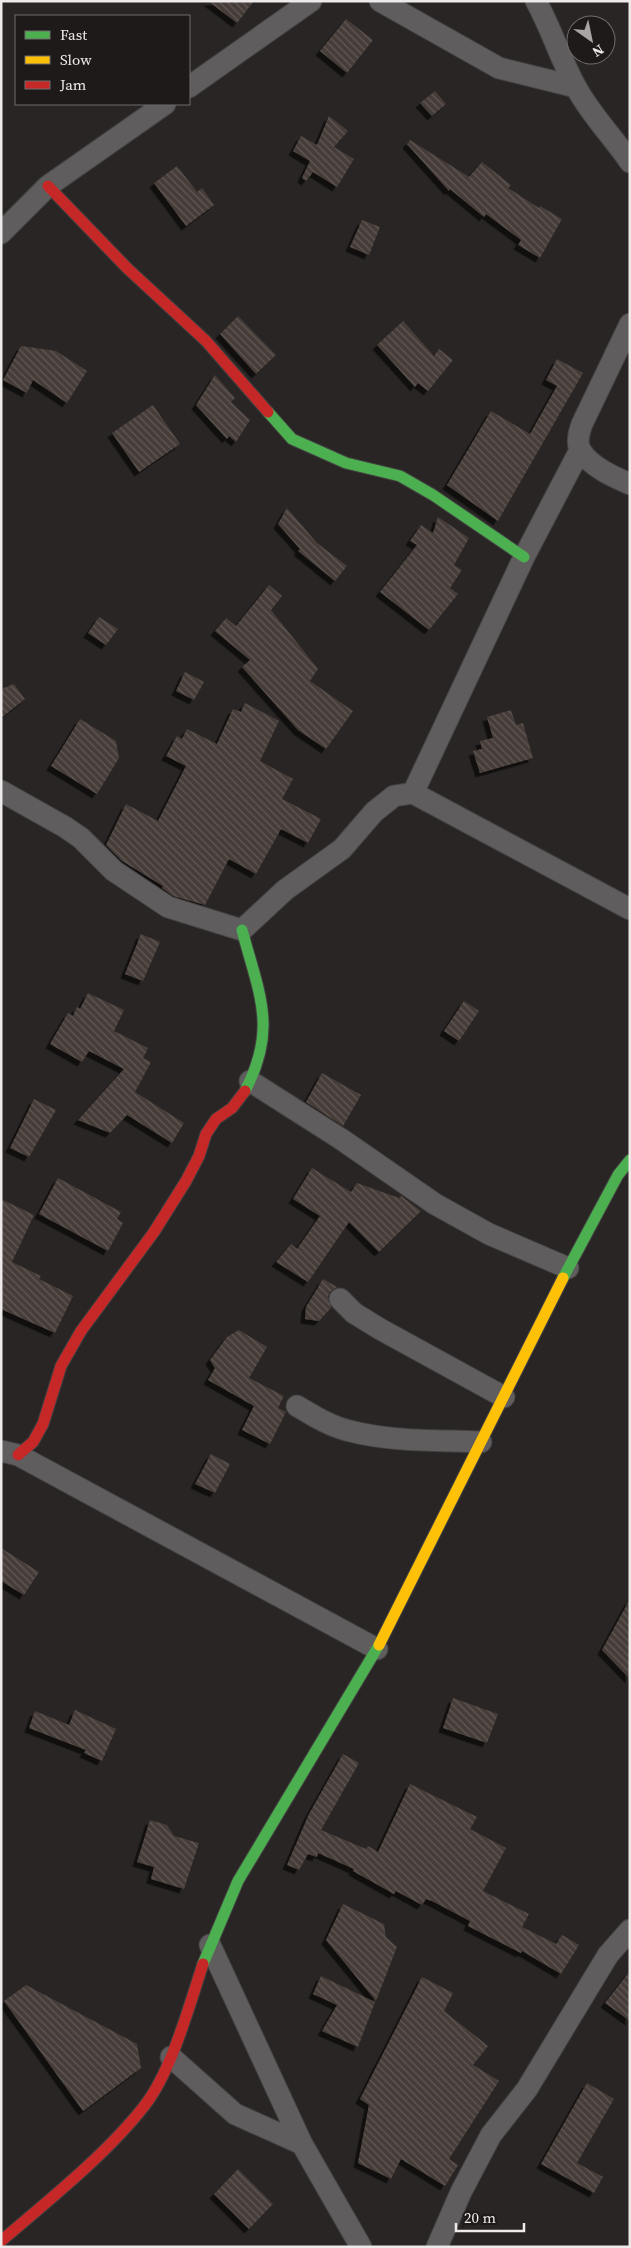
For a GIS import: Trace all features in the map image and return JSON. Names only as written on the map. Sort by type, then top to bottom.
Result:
[{"type":"street","points":[[190,86],[311,1]]},
{"type":"street","points":[[380,1],[499,68],[576,87]]},
{"type":"street","points":[[536,1],[548,23],[576,87],[595,118],[630,162]]},
{"type":"street","points":[[1,233],[48,186],[164,105]]},
{"type":"street","points":[[48,186],[127,268],[206,341],[292,439],[346,463],[400,476],[433,495],[524,557]]},
{"type":"street","points":[[414,793],[524,557],[580,450],[578,437],[582,424],[630,324]]},
{"type":"street","points":[[580,450],[609,474],[630,484]]},
{"type":"street","points":[[1,791],[81,838],[114,871],[168,907],[242,930]]},
{"type":"street","points":[[242,930],[285,890],[342,849],[374,812],[387,801],[394,796],[414,793],[630,909]]},
{"type":"street","points":[[10,1453],[33,1442],[44,1424],[61,1366],[81,1331],[154,1232],[186,1181],[211,1127],[216,1120],[232,1108],[255,1072],[264,1041],[264,1012],[242,930]]},
{"type":"street","points":[[250,1081],[341,1139],[435,1204],[489,1234],[568,1268]]},
{"type":"street","points":[[1,2241],[48,2201],[146,2104],[170,2057],[210,1945],[238,1881],[377,1649],[568,1268],[618,1175],[630,1160]]},
{"type":"street","points":[[340,1299],[354,1313],[380,1329],[504,1397]]},
{"type":"street","points":[[297,1406],[319,1420],[348,1431],[400,1439],[481,1442]]},
{"type":"street","points":[[10,1453],[377,1649]]},
{"type":"street","points":[[437,2247],[461,2192],[491,2135],[527,2088],[608,1955],[630,1930]]},
{"type":"street","points":[[210,1945],[302,2144],[361,2247]]},
{"type":"street","points":[[170,2057],[235,2114],[302,2144]]},
{"type":"building","points":[[208,1],[254,1],[237,23]]},
{"type":"building","points":[[346,19],[373,40],[347,73],[320,51]]},
{"type":"building","points":[[435,91],[446,104],[432,116],[420,103]]},
{"type":"building","points":[[329,116],[348,131],[334,147],[354,159],[337,187],[313,172],[306,181],[302,178],[310,161],[293,151],[301,136],[317,145]]},
{"type":"building","points":[[410,140],[469,177],[482,162],[511,185],[508,188],[539,208],[540,206],[562,219],[540,258],[518,245],[521,240],[486,214],[484,217],[450,189],[449,191],[407,144]]},
{"type":"building","points":[[177,166],[197,192],[202,188],[214,205],[186,226],[154,183]]},
{"type":"building","points":[[362,220],[380,227],[369,255],[350,247]]},
{"type":"building","points":[[238,316],[276,355],[256,374],[220,334]]},
{"type":"building","points":[[403,321],[434,356],[439,349],[453,360],[428,391],[418,383],[415,387],[377,345]]},
{"type":"building","points":[[21,346],[56,351],[87,371],[67,403],[33,380],[27,393],[3,380]]},
{"type":"building","points":[[557,359],[583,373],[498,521],[447,485],[491,411],[530,434],[557,386],[546,380]]},
{"type":"building","points":[[215,375],[235,398],[231,402],[250,420],[236,442],[229,436],[227,439],[196,405]]},
{"type":"building","points":[[153,405],[180,444],[139,472],[112,433]]},
{"type":"building","points":[[287,508],[317,543],[347,566],[335,581],[298,551],[300,549],[278,524]]},
{"type":"building","points":[[438,517],[469,538],[454,565],[462,570],[450,588],[458,594],[429,630],[380,592],[417,545],[410,541],[421,525],[433,533]]},
{"type":"building","points":[[269,585],[282,596],[271,610],[318,669],[310,681],[353,711],[326,749],[298,730],[242,667],[250,660],[215,631],[226,618],[236,626]]},
{"type":"building","points":[[99,617],[118,629],[106,645],[88,633]]},
{"type":"building","points":[[185,672],[204,682],[194,700],[176,691]]},
{"type":"building","points":[[14,684],[25,699],[1,718],[1,689]]},
{"type":"building","points":[[245,703],[279,721],[260,761],[293,779],[282,799],[321,819],[308,843],[281,829],[256,874],[229,859],[205,905],[173,896],[162,888],[163,886],[122,861],[106,845],[126,804],[158,821],[186,766],[166,756],[177,736],[182,739],[187,729],[217,744],[233,709],[241,712]]},
{"type":"building","points":[[511,710],[516,725],[523,723],[533,758],[480,773],[473,751],[482,749],[480,741],[493,738],[487,717]]},
{"type":"building","points":[[80,719],[116,741],[119,758],[97,794],[51,766]]},
{"type":"building","points":[[141,934],[160,942],[143,981],[125,974]]},
{"type":"building","points":[[88,993],[124,1010],[114,1031],[148,1048],[143,1058],[151,1062],[135,1092],[184,1123],[172,1143],[127,1115],[110,1133],[78,1120],[124,1069],[89,1051],[82,1062],[50,1044],[68,1013],[73,1016],[77,1007],[80,1009]]},
{"type":"building","points":[[464,1001],[479,1011],[459,1041],[444,1031]]},
{"type":"building","points":[[322,1073],[361,1095],[343,1126],[306,1102]]},
{"type":"building","points":[[34,1099],[56,1110],[29,1157],[10,1148]]},
{"type":"building","points":[[312,1168],[351,1192],[357,1183],[399,1198],[401,1196],[421,1211],[379,1252],[349,1222],[308,1282],[276,1262],[291,1244],[297,1249],[320,1216],[293,1199]]},
{"type":"building","points":[[58,1178],[121,1212],[117,1219],[123,1223],[108,1251],[39,1214]]},
{"type":"building","points":[[1,1199],[34,1215],[12,1262],[41,1276],[39,1279],[73,1296],[55,1333],[1,1309]]},
{"type":"building","points":[[323,1279],[337,1287],[328,1296],[331,1308],[319,1321],[305,1319],[306,1307]]},
{"type":"building","points":[[239,1330],[267,1347],[249,1378],[284,1396],[278,1408],[286,1412],[270,1444],[242,1430],[254,1406],[208,1380],[215,1368],[210,1360],[227,1337]]},
{"type":"building","points":[[211,1454],[230,1464],[215,1493],[195,1484]]},
{"type":"building","points":[[1,1548],[39,1572],[24,1595],[1,1581]]},
{"type":"building","points":[[630,1599],[630,1679],[602,1650]]},
{"type":"building","points":[[453,1698],[498,1714],[487,1743],[443,1728]]},
{"type":"building","points":[[75,1710],[116,1729],[102,1761],[84,1753],[86,1750],[29,1728],[35,1711],[69,1725]]},
{"type":"building","points":[[343,1754],[359,1763],[321,1830],[366,1849],[368,1846],[378,1852],[410,1784],[477,1817],[470,1829],[506,1848],[483,1891],[529,1914],[522,1927],[556,1944],[562,1935],[579,1945],[561,1974],[522,1951],[521,1953],[468,1926],[470,1921],[432,1901],[426,1899],[422,1905],[396,1891],[394,1894],[353,1871],[354,1869],[318,1853],[317,1857],[308,1854],[299,1870],[287,1865],[309,1814]]},
{"type":"building","points":[[150,1820],[167,1825],[174,1836],[199,1843],[184,1889],[151,1879],[154,1867],[137,1862]]},
{"type":"building","points":[[343,1904],[384,1924],[386,1937],[397,1947],[376,2001],[326,1940]]},
{"type":"building","points":[[630,1971],[630,2021],[605,2003]]},
{"type":"building","points":[[321,1976],[375,2002],[358,2047],[322,2031],[337,2005],[313,1994]]},
{"type":"building","points":[[422,1977],[453,1993],[444,2011],[488,2046],[473,2065],[499,2081],[449,2159],[458,2165],[445,2186],[401,2159],[391,2179],[358,2163],[369,2105],[360,2099]]},
{"type":"building","points":[[26,1985],[137,2044],[141,2068],[83,2111],[4,2001]]},
{"type":"building","points":[[587,2083],[614,2099],[577,2163],[603,2177],[594,2193],[541,2164]]},
{"type":"building","points":[[238,2169],[273,2204],[249,2229],[214,2194]]},
{"type":"traffic: fast","points":[[268,412],[292,439],[346,463],[400,476],[433,495],[524,557]]},
{"type":"traffic: fast","points":[[242,930],[259,992],[263,1029],[261,1048],[255,1069],[245,1091]]},
{"type":"traffic: fast","points":[[563,1278],[618,1175],[630,1160]]},
{"type":"traffic: fast","points":[[203,1964],[238,1881],[379,1645]]},
{"type":"traffic: slow","points":[[379,1645],[563,1278]]},
{"type":"traffic: jam","points":[[48,186],[127,268],[206,341],[268,412]]},
{"type":"traffic: jam","points":[[18,1455],[33,1442],[43,1424],[61,1366],[81,1331],[154,1232],[186,1181],[199,1156],[206,1134],[216,1119],[232,1108],[245,1091]]},
{"type":"traffic: jam","points":[[1,2241],[96,2159],[145,2105],[155,2091],[172,2056],[203,1964]]}]
